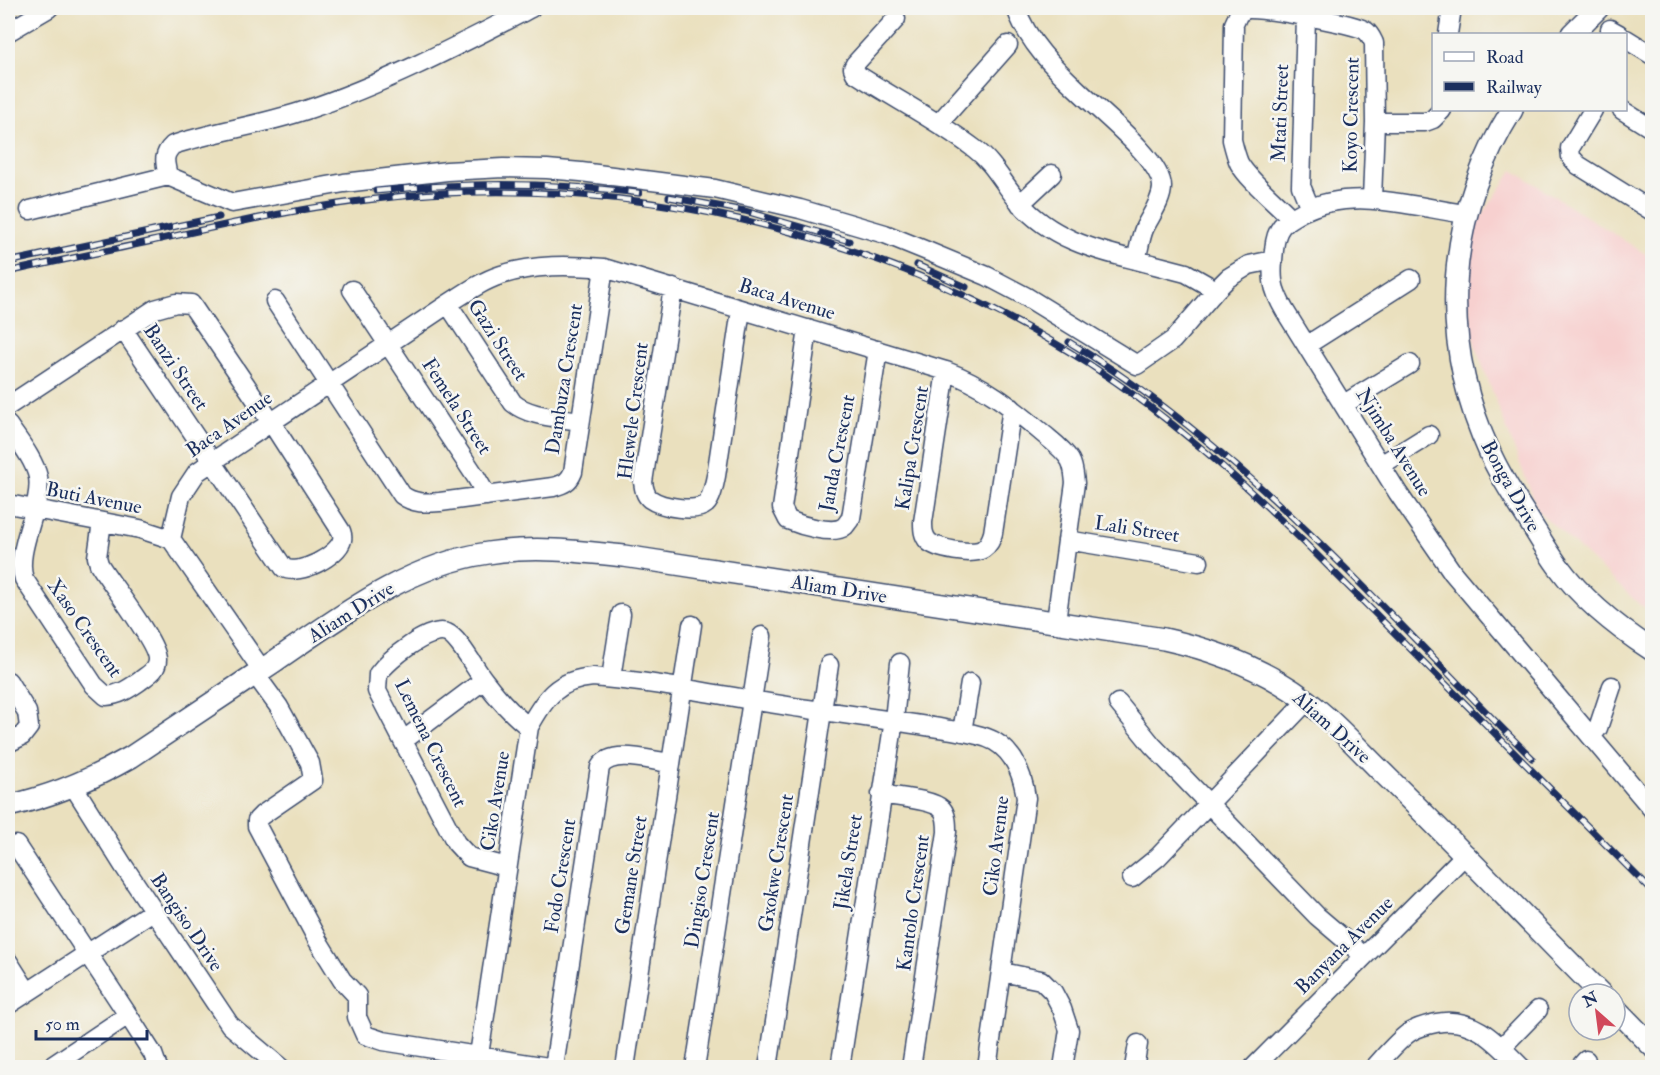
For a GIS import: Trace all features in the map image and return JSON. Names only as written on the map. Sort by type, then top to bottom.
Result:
[{"type":"street","points":[[8,32],[49,8]]},
{"type":"street","points":[[168,176],[164,162],[165,155],[173,145],[305,110],[378,83],[428,61],[531,8]]},
{"type":"street","points":[[1016,8],[1037,46],[1078,91],[1123,131],[1144,154],[1159,176],[1162,190],[1143,232],[1136,260]]},
{"type":"street","points":[[1448,33],[1452,8]]},
{"type":"street","points":[[1573,33],[1598,8]]},
{"type":"street","name":"Koyo Crescent","points":[[1291,218],[1240,165],[1235,152],[1233,140],[1234,24],[1239,13],[1247,9],[1306,17],[1359,28],[1371,36],[1374,43],[1375,122],[1372,200]]},
{"type":"street","name":"Mtati Street","points":[[1306,17],[1301,186],[1310,208]]},
{"type":"street","points":[[896,19],[855,64],[854,71],[939,123],[984,157],[1020,204],[1064,238],[1180,271],[1216,290]]},
{"type":"street","points":[[1627,40],[1653,55]]},
{"type":"street","points":[[939,123],[1008,45]]},
{"type":"street","points":[[1375,122],[1425,122],[1433,119],[1441,111]]},
{"type":"street","name":"Bonga Drive","points":[[1511,111],[1488,154],[1466,214],[1457,266],[1456,322],[1463,376],[1490,453],[1504,481],[1565,574],[1610,619],[1653,650]]},
{"type":"street","points":[[1592,111],[1570,148],[1571,157],[1578,165],[1653,211]]},
{"type":"street","points":[[1624,111],[1653,129]]},
{"type":"street","points":[[30,210],[168,176],[231,203],[344,183],[447,171],[503,168],[581,172],[715,189],[800,209],[885,234],[987,276],[1137,365],[1173,340],[1216,290],[1239,270],[1249,265],[1273,260]]},
{"type":"street","points":[[1020,204],[1052,174]]},
{"type":"street","name":"Njimba Avenue","points":[[1466,214],[1372,200],[1341,200],[1310,208],[1291,218],[1280,227],[1276,234],[1272,287],[1398,493],[1453,573],[1648,804]]},
{"type":"street","name":"Baca Avenue","points":[[171,539],[181,495],[193,477],[211,461],[448,304],[487,280],[503,274],[542,267],[604,268],[946,371],[985,388],[1012,408],[1064,451],[1072,464],[1075,483],[1056,621]]},
{"type":"street","name":"Dambuza Crescent","points":[[330,384],[406,498],[422,503],[487,496],[566,482],[573,472],[604,268]]},
{"type":"street","points":[[1307,345],[1412,279]]},
{"type":"street","name":"Hlewele Crescent","points":[[673,288],[643,482],[646,494],[658,503],[696,509],[707,503],[710,498],[716,476],[741,310]]},
{"type":"street","name":"Femela Street","points":[[352,290],[487,496]]},
{"type":"street","points":[[275,301],[330,384]]},
{"type":"street","points":[[8,406],[123,329],[165,305],[183,302],[191,304],[271,422]]},
{"type":"street","name":"Gazi Street","points":[[448,304],[513,403],[520,409],[579,421]]},
{"type":"street","name":"Banzi Street","points":[[123,329],[284,568],[296,572],[327,556],[342,542],[341,531],[271,422]]},
{"type":"street","name":"Janda Crescent","points":[[808,329],[782,508],[788,520],[801,526],[839,530],[846,526],[851,518],[878,350]]},
{"type":"street","points":[[1344,404],[1410,364]]},
{"type":"street","name":"Kalipa Crescent","points":[[946,371],[923,522],[925,537],[932,545],[978,552],[990,543],[1012,408]]},
{"type":"street","points":[[8,425],[38,476],[38,493],[33,509]]},
{"type":"street","points":[[1382,465],[1429,435]]},
{"type":"street","name":"Buti Avenue","points":[[8,504],[161,534],[171,539]]},
{"type":"street","name":"Xaso Crescent","points":[[33,509],[22,563],[24,579],[94,685],[106,696],[125,691],[152,672],[158,657],[145,633],[99,564],[97,557],[102,522]]},
{"type":"street","points":[[171,539],[259,672],[310,763],[314,780],[262,815],[257,820],[257,826],[309,924],[342,980],[357,996],[357,1017],[363,1032],[368,1037],[383,1041],[478,1062],[554,1067]]},
{"type":"street","name":"Lali Street","points":[[1067,540],[1199,562]]},
{"type":"street","name":"Aliam Drive","points":[[8,806],[74,787],[131,757],[373,596],[410,577],[431,568],[486,553],[562,549],[624,556],[1056,621],[1187,644],[1245,664],[1281,683],[1307,701],[1344,734],[1466,854],[1513,906],[1589,982]]},
{"type":"street","points":[[610,678],[621,614]]},
{"type":"street","points":[[682,688],[692,625]]},
{"type":"street","name":"Lemena Crescent","points":[[484,680],[453,638],[446,633],[430,633],[380,671],[375,686],[456,843],[463,852],[477,861],[507,867]]},
{"type":"street","points":[[753,700],[762,636]]},
{"type":"street","name":"Jikela Street","points":[[840,1068],[894,720],[900,663]]},
{"type":"street","name":"Gxokwe Crescent","points":[[768,1068],[829,665]]},
{"type":"street","name":"Ciko Avenue","points":[[478,1062],[529,727],[540,706],[553,692],[567,682],[593,677],[894,720],[983,736],[995,741],[1013,759],[1024,782],[1026,798],[987,1068]]},
{"type":"street","points":[[404,740],[484,680],[513,715],[529,727]]},
{"type":"street","points":[[8,681],[27,712],[29,720],[28,731],[8,743]]},
{"type":"street","points":[[962,732],[970,683]]},
{"type":"street","points":[[1591,737],[1598,728],[1612,686]]},
{"type":"street","name":"Gemane Street","points":[[625,1068],[682,688]]},
{"type":"street","name":"Dingiso Crescent","points":[[695,1068],[753,700]]},
{"type":"street","points":[[1132,878],[1158,857],[1208,802],[1307,701]]},
{"type":"street","points":[[1118,703],[1152,745],[1317,916],[1364,956]]},
{"type":"street","name":"Fodo Crescent","points":[[554,1067],[600,767],[608,758],[620,756],[671,764]]},
{"type":"street","points":[[1648,804],[1653,782]]},
{"type":"street","name":"Bangiso Drive","points":[[74,787],[153,911],[230,1025],[281,1068]]},
{"type":"street","name":"Kantolo Crescent","points":[[881,794],[936,805],[945,813],[947,822],[911,1068]]},
{"type":"street","points":[[16,845],[153,1054],[158,1068]]},
{"type":"street","name":"Banyana Avenue","points":[[1253,1068],[1466,854]]},
{"type":"street","points":[[8,1005],[153,911]]},
{"type":"street","points":[[8,961],[27,991]]},
{"type":"street","points":[[1002,972],[1041,980],[1053,992],[1069,1030],[1064,1068]]},
{"type":"street","points":[[1502,1047],[1538,1010]]},
{"type":"street","points":[[49,1068],[128,1015]]},
{"type":"street","points":[[1627,1020],[1653,1046]]},
{"type":"street","points":[[1374,1068],[1409,1033],[1422,1026],[1445,1021],[1460,1022],[1482,1030],[1522,1068]]},
{"type":"street","points":[[1134,1068],[1138,1044]]},
{"type":"shaded area","points":[[1513,170],[1652,258],[1652,610],[1640,605],[1538,511],[1475,346],[1459,248]]},
{"type":"railway","points":[[376,191],[508,184],[639,193]]},
{"type":"railway","points":[[8,272],[313,208],[367,200],[461,193],[555,194],[649,203],[742,220],[833,245],[922,277],[1007,317],[1089,364],[1147,404],[1202,448],[1306,544],[1652,891]]},
{"type":"railway","points":[[669,197],[745,211],[849,241]]},
{"type":"railway","points":[[8,262],[219,217]]},
{"type":"railway","points":[[917,265],[966,287]]},
{"type":"railway","points":[[1069,342],[1134,385],[1196,432],[1255,483],[1368,591],[1532,758]]}]
